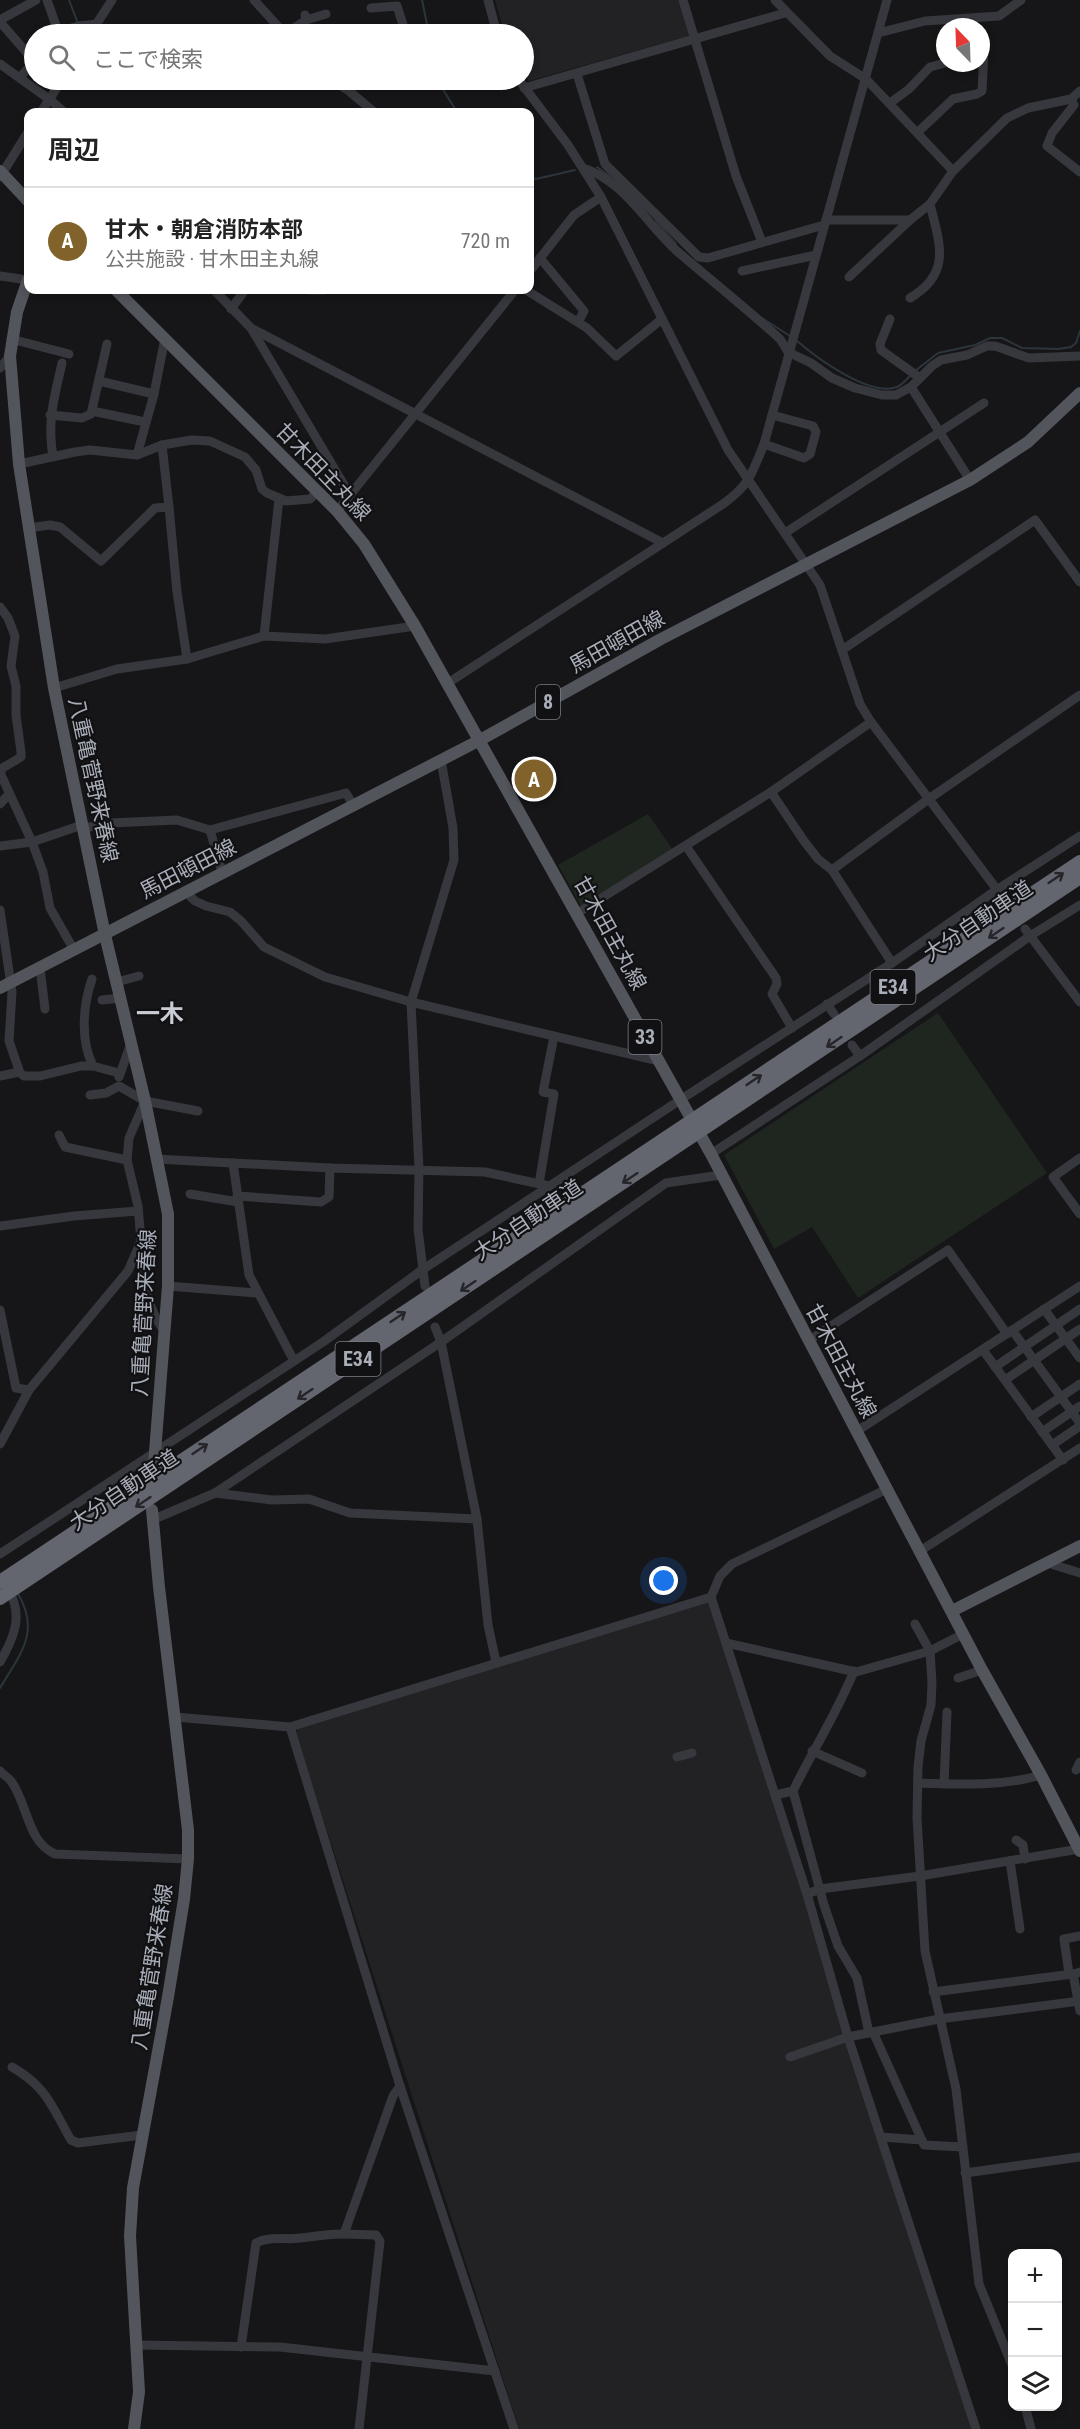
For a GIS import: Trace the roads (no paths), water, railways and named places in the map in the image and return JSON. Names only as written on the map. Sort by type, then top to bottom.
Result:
[{"type":"highway","name":"大分自動車道","points":[[709,1118],[1080,862]]},
{"type":"highway","name":"大分自動車道","points":[[0,1598],[33,1568],[675,1140],[1080,878]]},
{"type":"highway","name":"大分自動車道","points":[[0,1582],[33,1568]]},
{"type":"main road","points":[[1,174],[24,197]]},
{"type":"main road","name":"八重亀菅野来春線","points":[[24,292],[11,339],[10,356],[19,464],[28,528],[54,688],[82,827],[145,1101],[168,1214],[168,1286],[155,1458]]},
{"type":"main road","name":"甘木田主丸線","points":[[120,294],[337,511],[364,544],[415,626],[711,1154],[1079,1850]]},
{"type":"main road","name":"馬田頓田線","points":[[5,986],[480,740],[661,639],[970,480],[1028,442],[1080,393]]},
{"type":"main road","name":"八重亀菅野来春線","points":[[135,2429],[139,2392],[130,2236],[133,2188],[184,1899],[189,1830],[152,1515]]},
{"type":"main road","points":[[952,1611],[1080,1546]]},
{"type":"street","points":[[24,43],[0,21],[36,0]]},
{"type":"street","points":[[47,0],[53,24]]},
{"type":"street","points":[[97,24],[112,0]]},
{"type":"street","points":[[254,0],[276,24]]},
{"type":"street","points":[[488,0],[494,24]]},
{"type":"street","points":[[683,0],[736,176],[762,242]]},
{"type":"street","points":[[776,0],[785,13],[830,56],[866,79],[953,171]]},
{"type":"street","points":[[448,683],[738,494],[748,482],[764,444],[887,0]]},
{"type":"street","points":[[989,18],[999,16],[1021,0]]},
{"type":"street","points":[[371,8],[396,6],[402,24]]},
{"type":"street","points":[[534,82],[577,74],[785,13]]},
{"type":"street","points":[[298,24],[306,18],[326,14]]},
{"type":"street","points":[[878,33],[925,21],[936,21]]},
{"type":"street","points":[[0,64],[24,80]]},
{"type":"street","points":[[890,103],[909,89],[930,67],[936,65]]},
{"type":"street","points":[[918,132],[953,99],[982,91],[983,72]]},
{"type":"street","points":[[20,77],[24,73]]},
{"type":"street","points":[[577,74],[605,164],[699,257],[708,258],[825,223],[910,220]]},
{"type":"street","points":[[37,90],[59,108]]},
{"type":"street","points":[[43,108],[55,90]]},
{"type":"street","points":[[345,90],[369,108]]},
{"type":"street","points":[[526,90],[568,145],[601,197],[711,418],[748,482],[807,563],[820,585],[860,704],[871,722],[1004,899]]},
{"type":"street","points":[[849,276],[930,204],[953,171],[1017,112],[1071,99],[1080,91]]},
{"type":"street","points":[[1071,99],[1074,105],[1052,133],[1047,146],[1080,172]]},
{"type":"street","points":[[1,174],[24,138]]},
{"type":"street","points":[[583,168],[598,173],[631,202],[677,251],[789,349],[832,378],[864,391],[890,396],[911,387],[916,376],[941,360],[967,355],[987,346],[995,346],[1029,358],[1080,356]]},
{"type":"street","points":[[534,266],[574,215],[601,197]]},
{"type":"street","points":[[910,298],[926,287],[941,261],[941,250],[930,204]]},
{"type":"street","points":[[742,271],[816,255]]},
{"type":"street","points":[[540,258],[584,311],[578,322]]},
{"type":"street","points":[[0,276],[24,279]]},
{"type":"street","points":[[218,294],[251,328],[350,495]]},
{"type":"street","points":[[231,309],[241,294]]},
{"type":"street","points":[[337,511],[512,294]]},
{"type":"street","points":[[532,294],[587,328],[616,356],[662,319]]},
{"type":"street","points":[[890,319],[880,348],[916,376]]},
{"type":"street","points":[[251,328],[663,543]]},
{"type":"street","points":[[137,455],[154,394],[165,338]]},
{"type":"street","points":[[11,339],[69,354]]},
{"type":"street","points":[[50,415],[82,418],[87,417],[92,411],[107,344]]},
{"type":"street","points":[[0,368],[10,356]]},
{"type":"street","points":[[53,457],[49,433],[50,415],[62,363]]},
{"type":"street","points":[[99,381],[154,394]]},
{"type":"street","points":[[911,387],[970,480]]},
{"type":"street","points":[[785,533],[984,403]]},
{"type":"street","points":[[92,411],[145,422]]},
{"type":"street","points":[[764,444],[804,458],[810,454],[816,432],[813,426],[771,415]]},
{"type":"street","points":[[19,464],[90,450],[137,455],[162,445],[192,441],[217,443],[244,457],[256,470],[262,489],[279,499],[310,499],[317,492]]},
{"type":"street","points":[[162,445],[177,592],[187,659]]},
{"type":"street","points":[[264,636],[279,499]]},
{"type":"street","points":[[28,528],[50,525],[60,527],[101,561],[155,508],[169,507]]},
{"type":"street","points":[[842,650],[1035,520],[1080,582]]},
{"type":"street","points":[[0,607],[8,618],[15,636],[11,666],[16,686],[15,715],[21,752],[21,757],[1,769],[9,794],[32,842],[43,872],[50,908],[74,950]]},
{"type":"street","points":[[54,688],[117,669],[187,659],[264,636],[326,639],[415,626]]},
{"type":"street","points":[[832,870],[930,798],[1080,695]]},
{"type":"street","points":[[576,914],[771,792],[871,722]]},
{"type":"street","points":[[425,1286],[418,1229],[419,1169],[411,1002],[454,860],[453,828],[441,760]]},
{"type":"street","points":[[771,792],[818,859],[832,870],[892,963]]},
{"type":"street","points":[[0,846],[32,842],[82,827],[110,823],[177,820],[210,830],[346,793],[354,806]]},
{"type":"street","points":[[0,804],[9,794]]},
{"type":"street","points":[[210,830],[222,872]]},
{"type":"street","points":[[0,1554],[155,1458],[544,1185],[892,963],[998,889],[1080,836]]},
{"type":"street","points":[[686,846],[776,978],[777,984],[772,994],[792,1028]]},
{"type":"street","points":[[185,891],[200,903],[230,912],[264,947],[325,977],[411,1002],[659,1061]]},
{"type":"street","points":[[711,1154],[860,1056],[1028,933],[1080,905]]},
{"type":"street","points":[[0,910],[5,986],[12,992],[9,1041],[19,1071],[24,1076],[40,1076],[81,1066],[93,1066],[119,1073]]},
{"type":"street","points":[[1028,933],[1080,1002]]},
{"type":"street","points":[[40,968],[45,1009]]},
{"type":"street","points":[[117,982],[139,976]]},
{"type":"street","points":[[92,979],[85,1012],[87,1051],[93,1066]]},
{"type":"street","points":[[102,1000],[121,998]]},
{"type":"street","points":[[827,1004],[834,1014]]},
{"type":"street","points":[[544,1185],[554,1094],[543,1092],[554,1036]]},
{"type":"street","points":[[120,1086],[119,1073],[131,1042]]},
{"type":"street","points":[[852,1045],[860,1056]]},
{"type":"street","points":[[0,1076],[19,1071]]},
{"type":"street","points":[[120,1086],[145,1101],[198,1111]]},
{"type":"street","points":[[90,1095],[106,1093],[120,1086]]},
{"type":"street","points":[[145,1101],[129,1138],[127,1160],[138,1211],[146,1295],[154,1316],[164,1331]]},
{"type":"street","points":[[59,1136],[65,1147],[127,1160]]},
{"type":"street","points":[[1080,1158],[1053,1177],[1080,1214]]},
{"type":"street","points":[[156,1159],[330,1168],[485,1172],[544,1185]]},
{"type":"street","points":[[233,1163],[249,1275],[294,1361]]},
{"type":"street","points":[[190,1194],[237,1199],[321,1202],[329,1197],[330,1168]]},
{"type":"street","points":[[152,1515],[214,1492],[441,1342],[666,1183],[721,1175]]},
{"type":"street","points":[[0,1226],[74,1216],[138,1211]]},
{"type":"street","points":[[0,1444],[29,1390],[128,1271],[141,1240]]},
{"type":"street","points":[[808,1341],[948,1250],[1061,1397],[1076,1409],[1080,1425],[1052,1446]]},
{"type":"street","points":[[168,1286],[257,1293]]},
{"type":"street","points":[[857,1431],[1079,1288]]},
{"type":"street","points":[[1044,1309],[1080,1358]]},
{"type":"street","points":[[995,1367],[1080,1309]]},
{"type":"street","points":[[0,1310],[16,1388],[29,1390]]},
{"type":"street","points":[[435,1327],[441,1342],[477,1519],[488,1625],[496,1662]]},
{"type":"street","points":[[1005,1380],[1080,1329]]},
{"type":"street","points":[[983,1350],[1063,1460]]},
{"type":"street","points":[[1031,1417],[1080,1384]]},
{"type":"street","points":[[1042,1432],[1076,1409]]},
{"type":"street","points":[[920,1551],[1080,1448]]},
{"type":"street","points":[[887,1489],[732,1563],[720,1576],[711,1597],[807,1893],[848,2037],[976,2429]]},
{"type":"street","points":[[214,1492],[272,1500],[309,1499],[350,1513],[477,1519]]},
{"type":"street","points":[[1048,1563],[1080,1573]]},
{"type":"street","points":[[0,1576],[14,1598],[16,1620],[13,1640],[0,1662]]},
{"type":"street","points":[[175,1717],[290,1727],[711,1597]]},
{"type":"street","points":[[915,1624],[930,1651],[931,1706],[921,1741],[918,1783],[920,1876],[925,1951],[956,2090],[979,2284],[1009,2357]]},
{"type":"street","points":[[726,1643],[854,1671],[930,1651],[963,1634]]},
{"type":"street","points":[[957,1678],[982,1670]]},
{"type":"street","points":[[854,1671],[841,1702],[812,1751],[794,1791],[824,1905],[838,1946],[857,1978],[871,2032],[924,2145],[963,2147]]},
{"type":"street","points":[[944,1784],[947,1712]]},
{"type":"street","points":[[290,1727],[400,2086],[514,2429]]},
{"type":"street","points":[[812,1751],[862,1773]]},
{"type":"street","points":[[677,1757],[692,1753]]},
{"type":"street","points":[[0,1772],[11,1782],[39,1843],[49,1852],[188,1859]]},
{"type":"street","points":[[918,1783],[1002,1784],[1020,1782],[1041,1775]]},
{"type":"street","points":[[775,1795],[794,1791]]},
{"type":"street","points":[[1016,1840],[1023,1845],[1025,1859]]},
{"type":"street","points":[[794,1854],[810,1850]]},
{"type":"street","points":[[807,1893],[820,1888],[920,1876],[1079,1850]]},
{"type":"street","points":[[1010,1861],[1020,1929]]},
{"type":"street","points":[[811,1908],[824,1905]]},
{"type":"street","points":[[790,2057],[848,2037],[939,2019],[1079,2004],[1074,1973],[1064,1939],[1080,1936]]},
{"type":"street","points":[[933,1992],[1074,1973]]},
{"type":"street","points":[[12,2067],[42,2090],[56,2109],[71,2140],[78,2143],[142,2135]]},
{"type":"street","points":[[344,2234],[393,2096],[400,2086]]},
{"type":"street","points":[[881,2137],[922,2140]]},
{"type":"street","points":[[965,2173],[1080,2157]]},
{"type":"street","points":[[241,2347],[256,2243],[262,2240],[302,2238],[325,2233],[376,2235],[380,2241],[359,2429]]},
{"type":"street","points":[[136,2345],[280,2347],[495,2371]]},
{"type":"street","points":[[1026,2411],[1031,2429]]},
{"type":"waterway","points":[[69,0],[77,21]]},
{"type":"waterway","points":[[422,0],[427,24]]},
{"type":"waterway","points":[[443,90],[454,108]]},
{"type":"waterway","points":[[597,167],[611,177]]},
{"type":"waterway","points":[[534,178],[575,170]]},
{"type":"waterway","points":[[656,221],[676,244]]},
{"type":"waterway","points":[[762,318],[790,336]]},
{"type":"waterway","points":[[915,371],[938,353],[975,345],[990,338],[1002,338],[1022,348],[1058,349],[1071,347],[1076,343],[1080,331]]},
{"type":"waterway","points":[[797,341],[830,366],[872,386],[885,389],[897,387],[911,375]]},
{"type":"waterway","points":[[0,1688],[21,1653],[28,1630],[24,1606],[17,1592]]},
{"type":"place","name":"甘木・朝倉消防本部","points":[[534,779]]},
{"type":"district","name":"一木","points":[[160,1014]]}]
